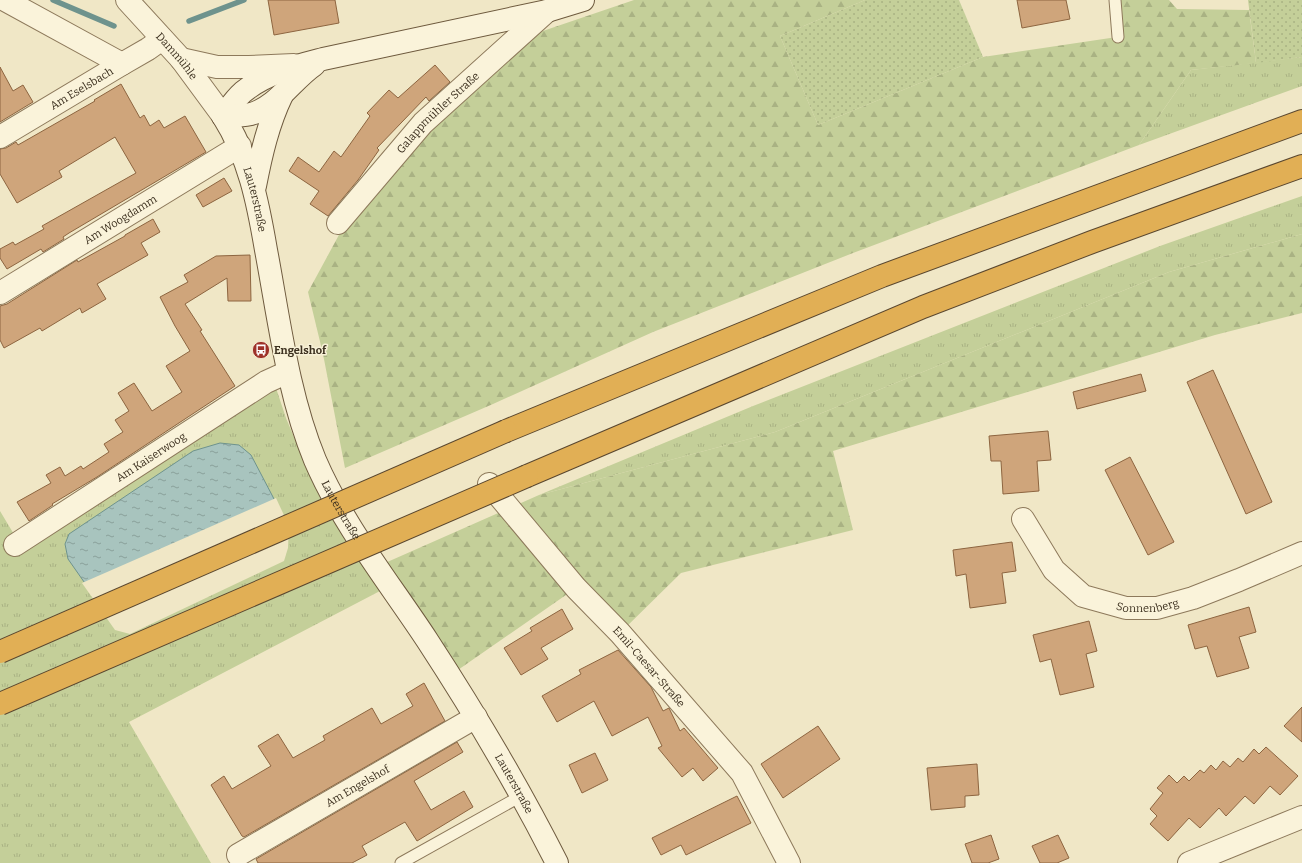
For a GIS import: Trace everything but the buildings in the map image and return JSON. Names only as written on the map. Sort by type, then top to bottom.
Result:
[{"type":"highway","points":[[0,652],[506,432],[882,276],[1302,122]]},
{"type":"highway","points":[[0,704],[527,476],[923,307],[1099,240],[1302,166]]},
{"type":"street","points":[[5,0],[122,64]]},
{"type":"street","name":"Dammühle","points":[[127,0],[182,59],[223,116]]},
{"type":"street","name":"Galappmühler Straße","points":[[223,116],[236,100],[251,86],[274,74],[313,62],[547,11],[583,0]]},
{"type":"street","name":"Galappmühler Straße","points":[[338,223],[423,123],[547,11]]},
{"type":"street","name":"Am Eselsbach","points":[[0,137],[148,49],[162,39]]},
{"type":"street","points":[[182,59],[217,67],[249,67],[313,62]]},
{"type":"street","name":"Galappmühler Straße","points":[[223,116],[236,116],[255,113],[283,93],[307,70],[313,62]]},
{"type":"street","points":[[254,189],[273,114],[283,93]]},
{"type":"street","name":"Lauterstraße","points":[[223,116],[240,146],[254,189],[288,372],[308,442],[329,489],[349,523],[476,717],[557,863]]},
{"type":"street","name":"Am Woogdamm","points":[[0,293],[240,146]]},
{"type":"street","name":"Am Kaiserwoog","points":[[15,545],[266,382],[288,372]]},
{"type":"street","name":"Emil-Caesar-Straße","points":[[489,484],[576,588],[620,633],[742,773],[789,863]]},
{"type":"street","name":"Sonnenberg","points":[[1023,519],[1054,570],[1083,596],[1126,608],[1157,608],[1194,598],[1302,553]]},
{"type":"street","name":"Am Engelshof","points":[[238,855],[476,717]]},
{"type":"street","points":[[1189,863],[1302,817]]},
{"type":"lane","points":[[1115,0],[1118,37]]},
{"type":"lane","points":[[401,863],[521,796]]},
{"type":"green space","points":[[634,0],[865,0],[780,36],[818,125],[983,57],[1117,37],[1115,0],[1169,0],[1177,9],[1249,10],[1256,63],[1191,70],[1139,145],[853,253],[653,332],[493,404],[345,468],[323,354],[308,292],[340,233],[431,129],[537,33]]},
{"type":"green space","points":[[865,0],[959,0],[983,57],[818,125],[780,36]]},
{"type":"green space","points":[[1248,0],[1302,0],[1302,57],[1256,63]]},
{"type":"green space","points":[[1302,57],[1302,86],[1139,145],[1191,70]]},
{"type":"green space","points":[[1302,196],[1302,234],[1169,272],[775,432],[539,495],[753,406],[1160,246]]},
{"type":"green space","points":[[1302,234],[1302,313],[1215,335],[833,451],[853,530],[681,573],[620,633],[576,588],[455,672],[385,563],[539,495],[775,432],[1169,272]]},
{"type":"green space","points":[[275,385],[286,418],[311,478],[380,591],[129,722],[211,863],[0,863],[0,511],[21,546]]},
{"type":"water","points":[[220,443],[239,445],[251,455],[287,527],[117,629],[68,559],[65,544],[69,534],[193,451]]},
{"type":"pier","points":[[276,498],[289,526],[288,548],[284,561],[130,634],[115,630],[82,583]]},
{"type":"waterway","points":[[53,0],[114,26]]},
{"type":"waterway","points":[[189,21],[244,0]]},
{"type":"place","name":"Engelshof","points":[[261,350]]}]
